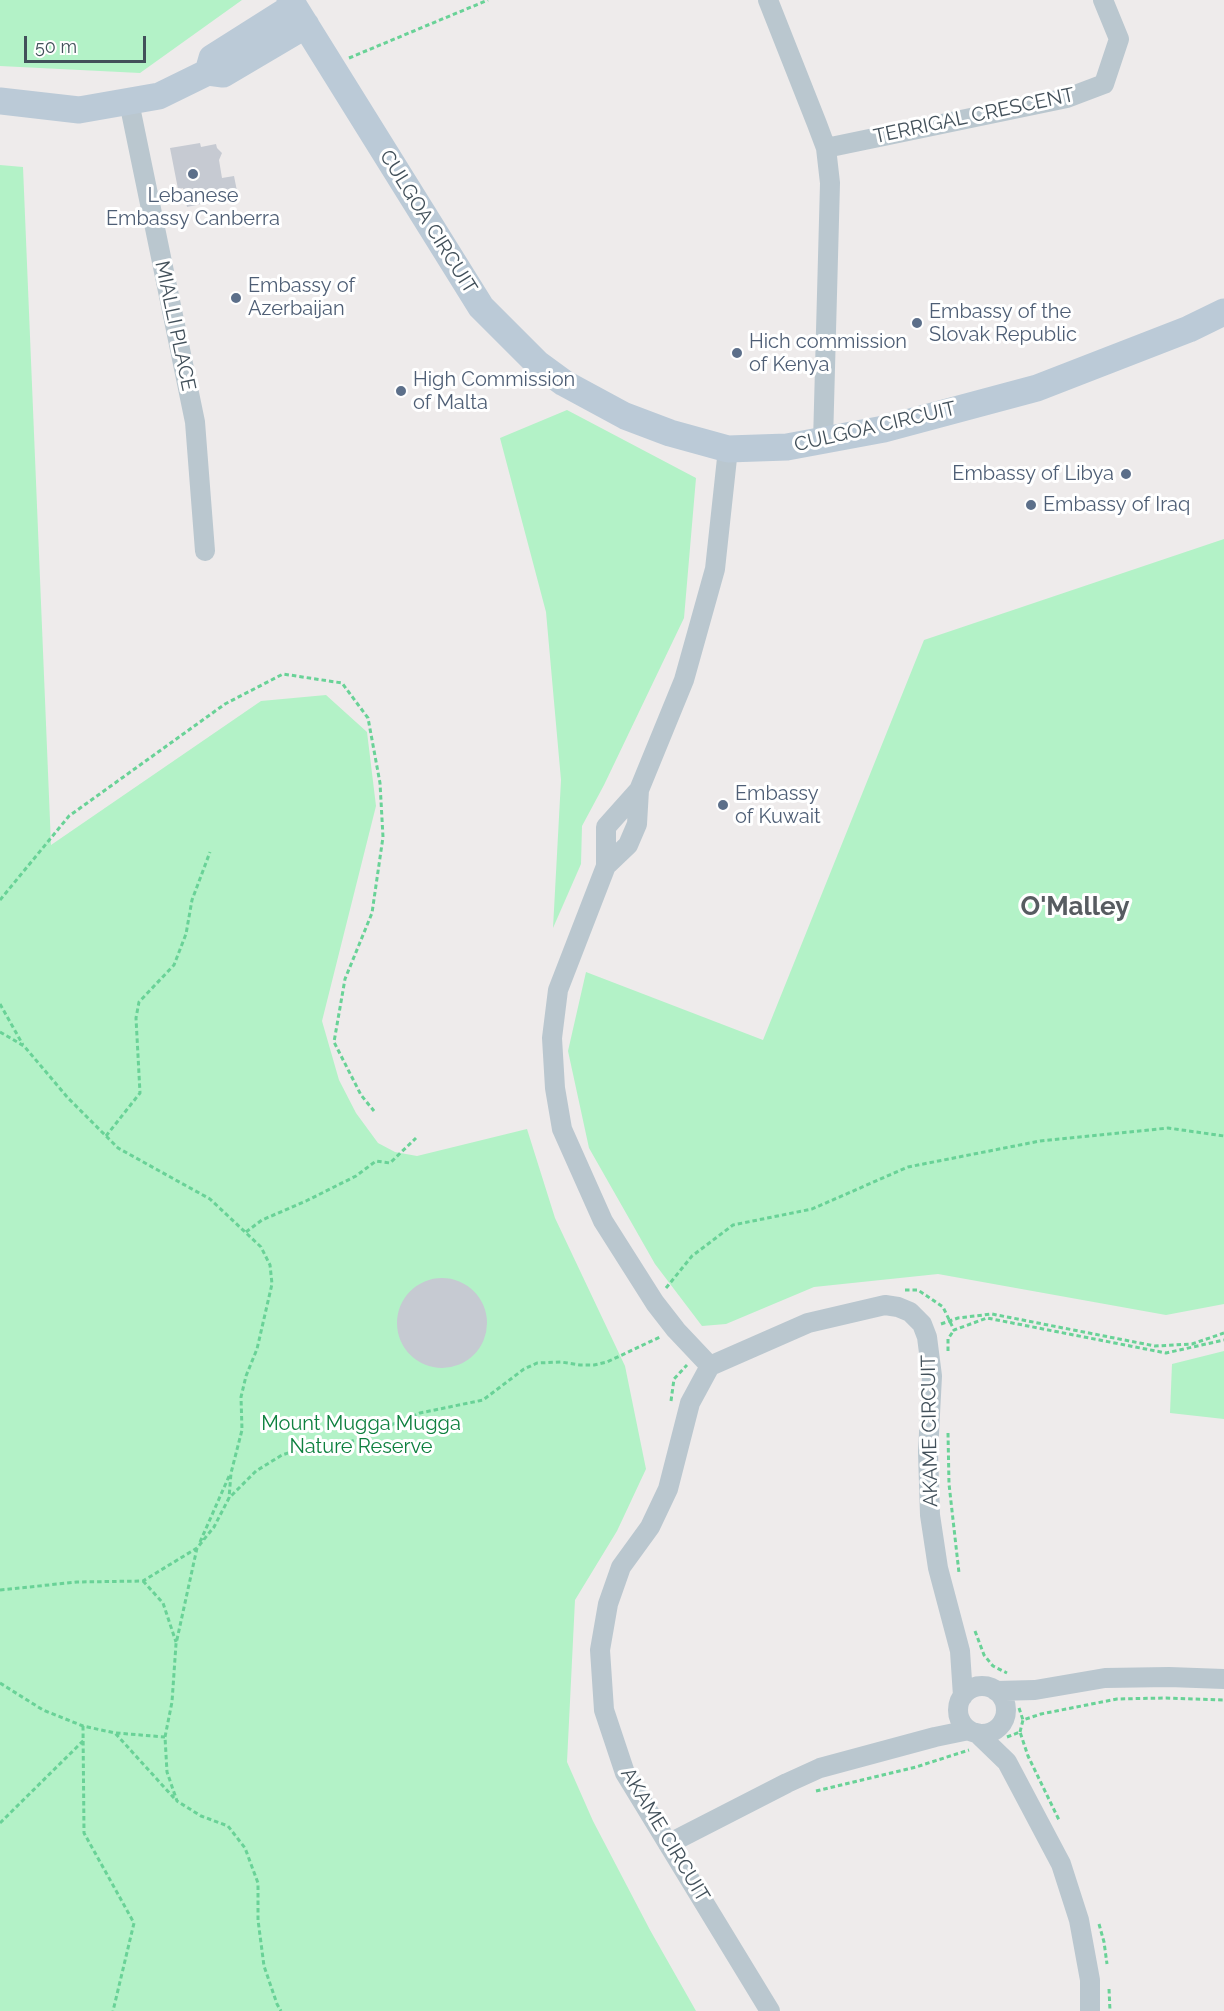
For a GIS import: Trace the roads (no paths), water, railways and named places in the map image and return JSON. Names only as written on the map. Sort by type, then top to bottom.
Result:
[{"type":"street","points":[[768,0],[826,148],[831,183],[823,442]]},
{"type":"street","name":"TERRIGAL CRESCENT","points":[[826,148],[1067,98],[1104,84],[1119,39],[1103,0]]},
{"type":"street","points":[[0,101],[80,110],[159,96],[208,72],[223,74],[297,10]]},
{"type":"street","name":"CULGOA CIRCUIT","points":[[297,10],[480,308],[538,364],[564,383],[625,416],[670,433],[728,449],[787,447],[884,429],[1037,388],[1189,329],[1224,312]]},
{"type":"street","name":"MIALLI PLACE","points":[[129,102],[195,422],[206,551]]},
{"type":"street","points":[[694,1360],[603,1221],[586,1186],[562,1129],[555,1088],[552,1038],[558,990],[606,866],[606,828],[639,790],[684,680],[715,569],[728,449]]},
{"type":"street","points":[[606,866],[628,845],[637,824],[639,790]]},
{"type":"street","name":"AKAME CIRCUIT","points":[[770,2011],[625,1773],[604,1710],[600,1650],[608,1604],[621,1567],[650,1527],[668,1489],[690,1403],[694,1360],[808,1323],[885,1305],[910,1312],[922,1324],[930,1351],[932,1376],[928,1452],[930,1515],[938,1568],[960,1651],[960,1703]]},
{"type":"street","name":"AKAME CIRCUIT","points":[[960,1651],[1000,1717],[1007,1762],[1061,1864],[1079,1920],[1090,1980],[1090,2011]]},
{"type":"street","points":[[668,1844],[820,1768],[1000,1717],[1035,1690],[1105,1678],[1224,1679]]},
{"type":"street","points":[[935,1737],[975,1687],[1000,1717]]},
{"type":"street","points":[[960,1703],[963,1725],[1000,1717]]},
{"type":"place","name":"Lebanese Embassy Canberra","points":[[193,174]]},
{"type":"place","name":"Embassy of Azerbaijan","points":[[236,298]]},
{"type":"place","name":"Embassy of the Slovak Republic","points":[[917,323]]},
{"type":"place","name":"Hich commission of Kenya","points":[[737,353]]},
{"type":"place","name":"High Commission of Malta","points":[[401,391]]},
{"type":"place","name":"Embassy of Libya","points":[[1126,474]]},
{"type":"place","name":"Embassy of Iraq","points":[[1031,505]]},
{"type":"place","name":"Embassy of Kuwait","points":[[723,805]]},
{"type":"district","name":"O'Malley","points":[[1075,907]]},
{"type":"park label","name":"Mount Mugga Mugga Nature Reserve","points":[[361,1436]]}]
